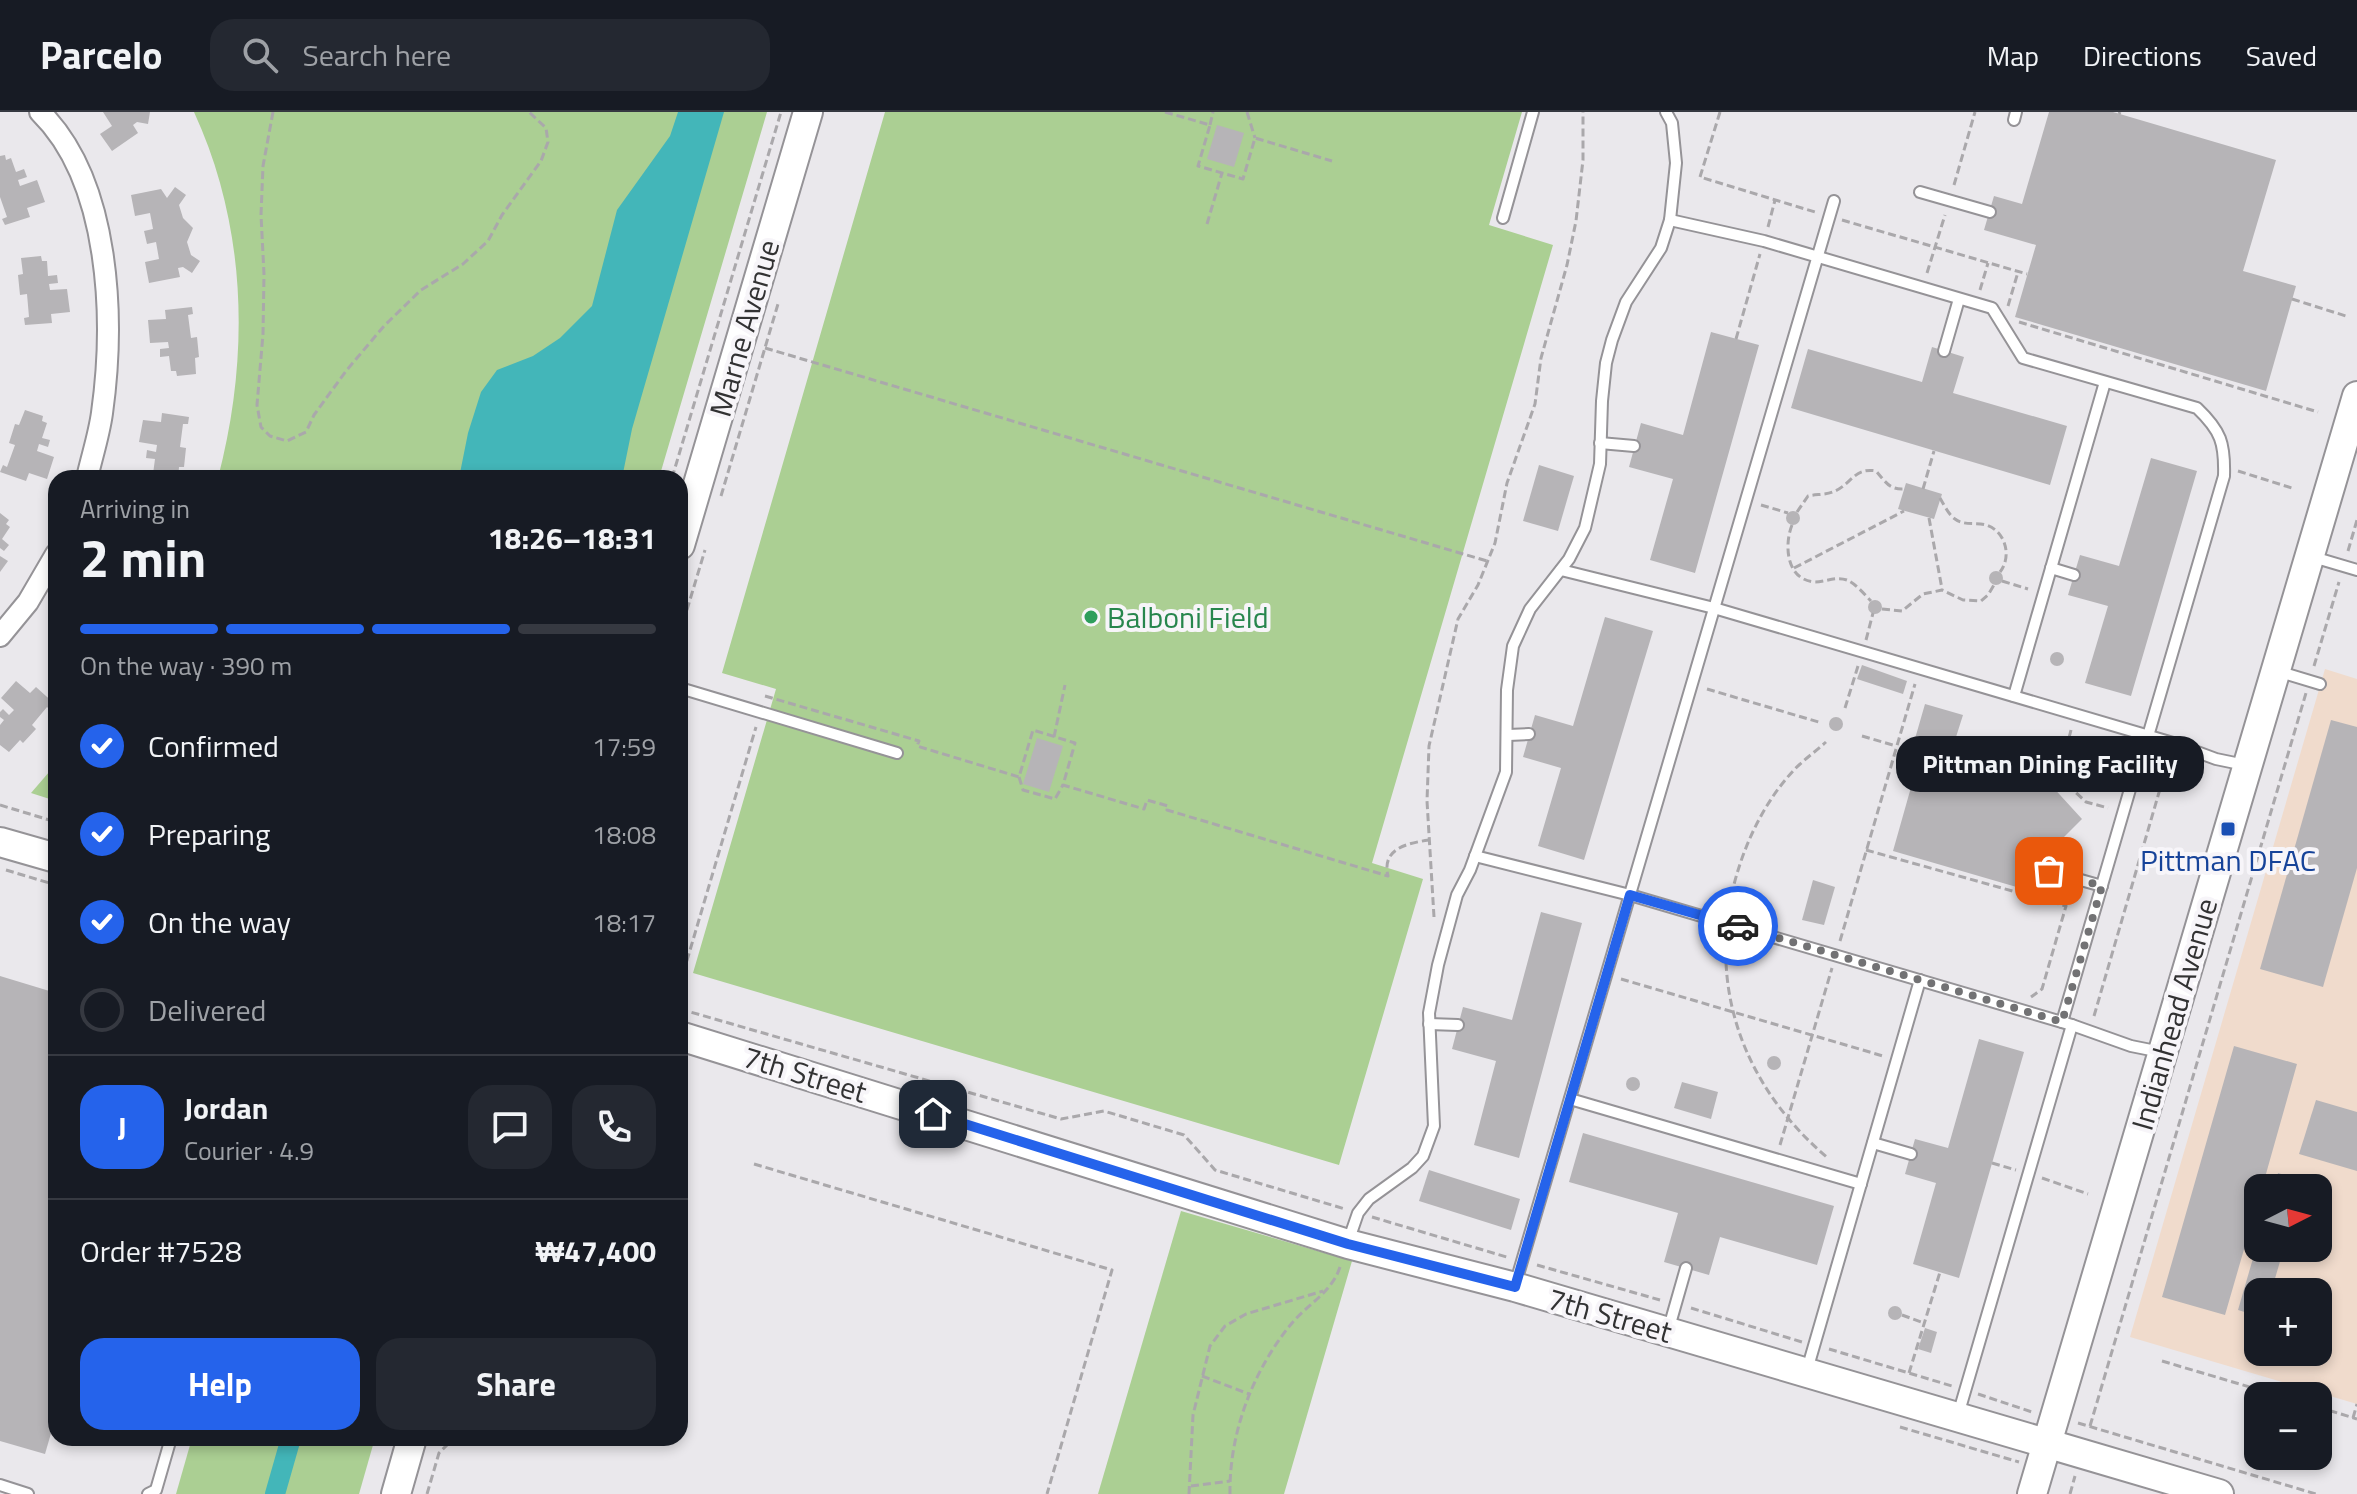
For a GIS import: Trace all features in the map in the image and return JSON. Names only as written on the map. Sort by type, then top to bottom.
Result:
[{"type":"street","points":[[40,112],[72,153],[90,199],[101,246],[108,349],[102,415],[89,470]]},
{"type":"street","name":"Marne Avenue","points":[[688,518],[808,112]]},
{"type":"street","name":"Indianhead Avenue","points":[[2032,1494],[2357,396]]},
{"type":"street","points":[[0,636],[28,602],[48,568]]},
{"type":"street","points":[[0,842],[48,856]]},
{"type":"street","name":"7th Street","points":[[688,1038],[1348,1244],[1518,1274],[1668,1332],[1806,1372],[1962,1403],[2086,1440],[2219,1494]]},
{"type":"street","points":[[396,1494],[410,1446]]},
{"type":"lane","points":[[1503,218],[1533,112]]},
{"type":"lane","points":[[1348,1244],[1358,1213],[1369,1199],[1412,1168],[1423,1156],[1430,1141],[1435,1112],[1429,1024],[1438,965],[1448,923],[1506,772],[1507,690],[1513,646],[1530,609],[1561,570],[1585,528],[1600,464],[1606,363],[1612,340],[1626,302],[1661,248],[1670,220],[1676,163],[1672,123],[1666,112]]},
{"type":"lane","points":[[1920,192],[1990,212]]},
{"type":"lane","points":[[1518,1274],[1834,201]]},
{"type":"lane","points":[[1670,220],[1764,241],[1992,308],[2023,358],[2197,408],[2214,425],[2225,448],[2224,476],[2148,736]]},
{"type":"lane","points":[[1944,351],[1959,299]]},
{"type":"lane","points":[[2014,696],[2105,382]]},
{"type":"lane","points":[[1600,443],[1634,446]]},
{"type":"lane","points":[[2309,556],[2357,570]]},
{"type":"lane","points":[[2051,568],[2074,575]]},
{"type":"lane","points":[[1561,570],[1714,608],[2173,743],[2216,759],[2247,765]]},
{"type":"lane","points":[[2275,671],[2315,683]]},
{"type":"lane","points":[[688,690],[897,753]]},
{"type":"lane","points":[[1508,735],[1529,734]]},
{"type":"lane","points":[[1962,1403],[2133,779]]},
{"type":"lane","points":[[1475,856],[1630,895],[2089,1030],[2131,1046],[2162,1052]]},
{"type":"lane","points":[[2049,871],[2102,886]]},
{"type":"lane","points":[[1806,1372],[1920,980]]},
{"type":"lane","points":[[1429,1024],[1458,1025]]},
{"type":"lane","points":[[1570,1099],[1861,1184]]},
{"type":"lane","points":[[1873,1143],[1911,1154]]},
{"type":"lane","points":[[1668,1332],[1686,1268]]},
{"type":"lane","points":[[148,1494],[156,1490],[169,1446]]},
{"type":"lane","points":[[0,1485],[28,1494]]},
{"type":"path","points":[[273,112],[263,166],[264,289],[257,405],[261,427],[270,436],[287,441],[306,432],[314,415],[346,371],[384,326],[421,290],[463,264],[488,241],[502,215],[541,161],[548,142],[546,128],[529,112]]},
{"type":"path","points":[[674,470],[781,112]]},
{"type":"path","points":[[1165,112],[1210,125]]},
{"type":"path","points":[[1213,112],[1198,166],[1243,179],[1255,138],[1247,112]]},
{"type":"path","points":[[1435,918],[1427,801],[1429,746],[1458,619],[1478,585],[1495,543],[1507,483],[1535,404],[1541,358],[1576,221],[1583,160],[1583,112]]},
{"type":"path","points":[[1255,138],[1332,161]]},
{"type":"path","points":[[1207,224],[1222,173]]},
{"type":"path","points":[[1736,339],[1775,200]]},
{"type":"path","points":[[1976,304],[1988,263]]},
{"type":"path","points":[[2005,318],[2018,272]]},
{"type":"path","points":[[2292,299],[2346,316]]},
{"type":"path","points":[[2013,321],[2318,412]]},
{"type":"path","points":[[765,348],[1487,561]]},
{"type":"path","points":[[1923,489],[1934,451]]},
{"type":"path","points":[[2225,467],[2295,489]]},
{"type":"path","points":[[1797,512],[1808,496],[1830,494],[1856,473],[1867,469],[1876,471],[1893,488],[1904,489]]},
{"type":"path","points":[[1940,498],[1955,519],[1965,524],[1989,526],[1998,534],[2007,553],[2000,572]]},
{"type":"path","points":[[1746,501],[1788,513]]},
{"type":"path","points":[[1793,568],[1904,511]]},
{"type":"path","points":[[1929,518],[1942,590]]},
{"type":"path","points":[[2070,1494],[2315,683],[2357,520]]},
{"type":"path","points":[[1792,525],[1787,548],[1793,568],[1809,581],[1841,578],[1850,581],[1871,601]]},
{"type":"path","points":[[2002,581],[2044,593]]},
{"type":"path","points":[[1882,609],[1902,611],[1923,594],[1942,590],[1963,600],[1981,601],[1994,585]]},
{"type":"path","points":[[1776,1159],[1919,668]]},
{"type":"path","points":[[1692,684],[1822,723]]},
{"type":"path","points":[[1054,737],[1065,685]]},
{"type":"path","points":[[688,957],[765,695],[919,741],[917,746],[1019,777]]},
{"type":"path","points":[[2059,777],[2075,714]]},
{"type":"path","points":[[1033,730],[1075,743],[1063,785],[1055,799],[1023,790],[1019,777],[1033,730]]},
{"type":"path","points":[[2121,775],[2134,732]]},
{"type":"path","points":[[1862,736],[1896,746]]},
{"type":"path","points":[[1826,742],[1793,771],[1767,804],[1744,852],[1732,891],[1725,960],[1733,1012],[1744,1049],[1761,1083],[1816,1148],[1861,1184]]},
{"type":"path","points":[[2089,1030],[2173,743]]},
{"type":"path","points":[[2052,775],[2059,777],[2086,802],[2124,812]]},
{"type":"path","points":[[1063,785],[1144,809],[1147,800],[1168,806],[1167,810],[1388,876],[1386,868],[1396,848],[1406,843],[1429,840]]},
{"type":"path","points":[[0,805],[48,820]]},
{"type":"path","points":[[1866,850],[2066,906],[2042,989],[2015,1009]]},
{"type":"path","points":[[0,868],[48,883]]},
{"type":"path","points":[[1606,975],[1897,1061]]},
{"type":"path","points":[[688,1011],[1061,1119],[1104,1111],[1184,1135],[1215,1170],[1358,1213],[1518,1274],[1676,1304],[1909,1373],[1962,1403],[2024,1410],[2051,1430],[2316,1494]]},
{"type":"path","points":[[754,1164],[1112,1270],[1047,1494]]},
{"type":"path","points":[[1230,1494],[1239,1426],[1249,1394],[1292,1323],[1337,1277],[1348,1244]]},
{"type":"path","points":[[1909,1373],[1940,1272]]},
{"type":"path","points":[[1189,1494],[1193,1415],[1210,1346],[1225,1326],[1246,1314],[1326,1290]]},
{"type":"path","points":[[1902,1315],[1924,1323]]},
{"type":"path","points":[[2162,1361],[2244,1385]]},
{"type":"path","points":[[1202,1376],[1249,1394]]},
{"type":"path","points":[[2332,1411],[2355,1418],[2357,1404]]},
{"type":"path","points":[[427,1494],[439,1453],[446,1446]]},
{"type":"path","points":[[1191,1486],[1230,1481]]},
{"type":"shaded area","points":[[2325,669],[2357,679],[2357,1404],[2332,1397],[2332,1382],[2282,1382],[2130,1337]]},
{"type":"green space","points":[[194,112],[767,112],[661,470],[220,470],[235,386],[238,292],[225,201],[212,156]]},
{"type":"green space","name":"Balboni Field","points":[[885,112],[1522,112],[1489,225],[1553,245],[1372,863],[1423,879],[1339,1165],[693,973],[776,689],[722,673]]},
{"type":"green space","points":[[48,773],[48,798],[31,793]]},
{"type":"green space","points":[[1181,1211],[1352,1261],[1284,1494],[1098,1494]]},
{"type":"green space","points":[[190,1446],[373,1446],[359,1494],[176,1494]]},
{"type":"water","points":[[678,112],[724,112],[632,429],[624,470],[461,470],[481,392],[497,370],[533,356],[560,338],[592,306],[617,210],[670,136]]},
{"type":"building","points":[[103,112],[150,112],[148,124],[137,122],[133,125],[138,133],[112,151],[100,134],[112,126]]},
{"type":"building","points":[[2049,112],[2113,112],[2276,160],[2243,271],[2296,286],[2266,391],[2015,317],[2036,245],[1984,230],[1994,196],[2022,204]]},
{"type":"building","points":[[1217,125],[1244,133],[1234,167],[1207,159]]},
{"type":"building","points":[[5,155],[6,160],[11,158],[16,172],[24,169],[27,177],[18,180],[20,186],[37,180],[45,202],[27,208],[30,217],[5,225],[2,219],[7,217],[0,197],[0,156]]},
{"type":"building","points":[[175,187],[186,195],[179,205],[183,218],[193,228],[187,242],[191,255],[200,261],[192,273],[183,267],[178,268],[180,277],[149,283],[145,262],[159,259],[156,242],[147,244],[144,231],[153,229],[150,213],[135,216],[131,195],[161,189],[167,198]]},
{"type":"building","points":[[41,256],[42,261],[47,261],[48,276],[57,275],[58,283],[49,284],[50,290],[67,289],[70,312],[51,314],[52,323],[25,325],[24,318],[29,317],[27,294],[20,295],[18,275],[23,274],[21,258]]},
{"type":"building","points":[[192,307],[193,314],[188,315],[191,338],[197,337],[199,357],[195,358],[196,374],[177,376],[176,371],[171,371],[169,356],[160,357],[160,349],[169,348],[168,342],[150,343],[148,320],[166,319],[165,310]]},
{"type":"building","points":[[1711,332],[1759,345],[1695,573],[1650,560],[1673,479],[1629,467],[1641,423],[1683,435]]},
{"type":"building","points":[[1932,347],[1964,357],[1953,393],[2067,426],[2050,485],[1791,408],[1808,349],[1922,382]]},
{"type":"building","points":[[25,410],[43,416],[42,421],[47,423],[42,438],[50,440],[48,447],[39,444],[37,451],[54,457],[47,479],[29,473],[26,481],[0,472],[3,465],[7,467],[15,445],[9,443],[15,424],[19,425]]},
{"type":"building","points":[[162,413],[189,417],[188,424],[183,424],[180,447],[186,448],[184,467],[179,467],[179,470],[154,470],[155,459],[146,458],[147,450],[156,452],[157,445],[139,442],[143,420],[161,422]]},
{"type":"building","points":[[2151,458],[2197,471],[2131,696],[2085,683],[2108,606],[2068,595],[2080,555],[2119,566]]},
{"type":"building","points":[[1539,465],[1574,476],[1558,531],[1523,521]]},
{"type":"building","points":[[1906,483],[1942,494],[1934,519],[1898,509]]},
{"type":"building","points":[[1793,511],[1800,518],[1793,525],[1786,518]]},
{"type":"building","points":[[0,513],[9,520],[6,524],[10,527],[2,539],[9,545],[4,551],[0,548]]},
{"type":"building","points":[[0,556],[8,561],[0,572]]},
{"type":"building","points":[[1996,571],[2003,578],[1996,585],[1989,578]]},
{"type":"building","points":[[1875,600],[1882,607],[1875,614],[1868,607]]},
{"type":"building","points":[[1605,617],[1653,631],[1584,860],[1538,846],[1561,768],[1523,757],[1535,715],[1573,726]]},
{"type":"building","points":[[2057,652],[2064,659],[2057,666],[2050,659]]},
{"type":"building","points":[[1862,665],[1907,681],[1903,694],[1857,679]]},
{"type":"building","points":[[16,681],[30,693],[36,687],[48,698],[48,708],[32,725],[36,729],[9,752],[0,745],[0,725],[4,720],[0,712],[3,709],[9,715],[14,710],[1,698]]},
{"type":"building","points":[[1925,704],[1963,715],[1956,737],[2055,766],[2050,784],[2082,819],[2023,878],[2020,888],[1893,851],[1919,759],[1910,756]]},
{"type":"building","points":[[1836,717],[1843,724],[1836,731],[1829,724]]},
{"type":"building","points":[[2331,720],[2357,727],[2357,868],[2323,987],[2260,969]]},
{"type":"building","points":[[1037,738],[1063,746],[1049,792],[1023,784]]},
{"type":"building","points":[[1813,880],[1835,887],[1824,925],[1802,920]]},
{"type":"building","points":[[1541,912],[1582,923],[1519,1158],[1474,1145],[1496,1061],[1452,1049],[1463,1007],[1512,1020]]},
{"type":"building","points":[[0,976],[48,991],[48,1444],[45,1454],[0,1441]]},
{"type":"building","points":[[1979,1039],[2024,1052],[1959,1278],[1913,1264],[1936,1183],[1905,1174],[1915,1139],[1948,1148]]},
{"type":"building","points":[[2234,1046],[2297,1064],[2266,1174],[2244,1174],[2244,1249],[2225,1315],[2162,1297]]},
{"type":"building","points":[[1774,1056],[1781,1063],[1774,1070],[1767,1063]]},
{"type":"building","points":[[1633,1077],[1640,1084],[1633,1091],[1626,1084]]},
{"type":"building","points":[[1682,1082],[1718,1092],[1711,1119],[1674,1108]]},
{"type":"building","points":[[2316,1100],[2357,1112],[2357,1171],[2299,1154]]},
{"type":"building","points":[[1583,1133],[1834,1206],[1817,1265],[1720,1237],[1709,1275],[1664,1262],[1678,1213],[1569,1182]]},
{"type":"building","points":[[1429,1170],[1520,1199],[1511,1230],[1419,1201]]},
{"type":"building","points":[[2252,1262],[2280,1262],[2275,1278],[2247,1278]]},
{"type":"building","points":[[2244,1289],[2244,1312],[2238,1310]]},
{"type":"building","points":[[1895,1306],[1902,1313],[1895,1320],[1888,1313]]},
{"type":"building","points":[[1925,1328],[1937,1332],[1931,1353],[1918,1349]]},
{"type":"waterway","points":[[275,1494],[289,1446]]},
{"type":"way so far","points":[[1738,926],[2062,1022],[2102,886],[2049,871]]},
{"type":"place","name":"Balboni Field","points":[[1091,617]]},
{"type":"place","name":"Pittman DFAC","points":[[2228,829]]},
{"type":"place","name":"Pittman Dining Facility","points":[[2049,871]]},
{"type":"route","points":[[933,1114],[1348,1244],[1515,1287],[1630,895],[1738,926]]}]
